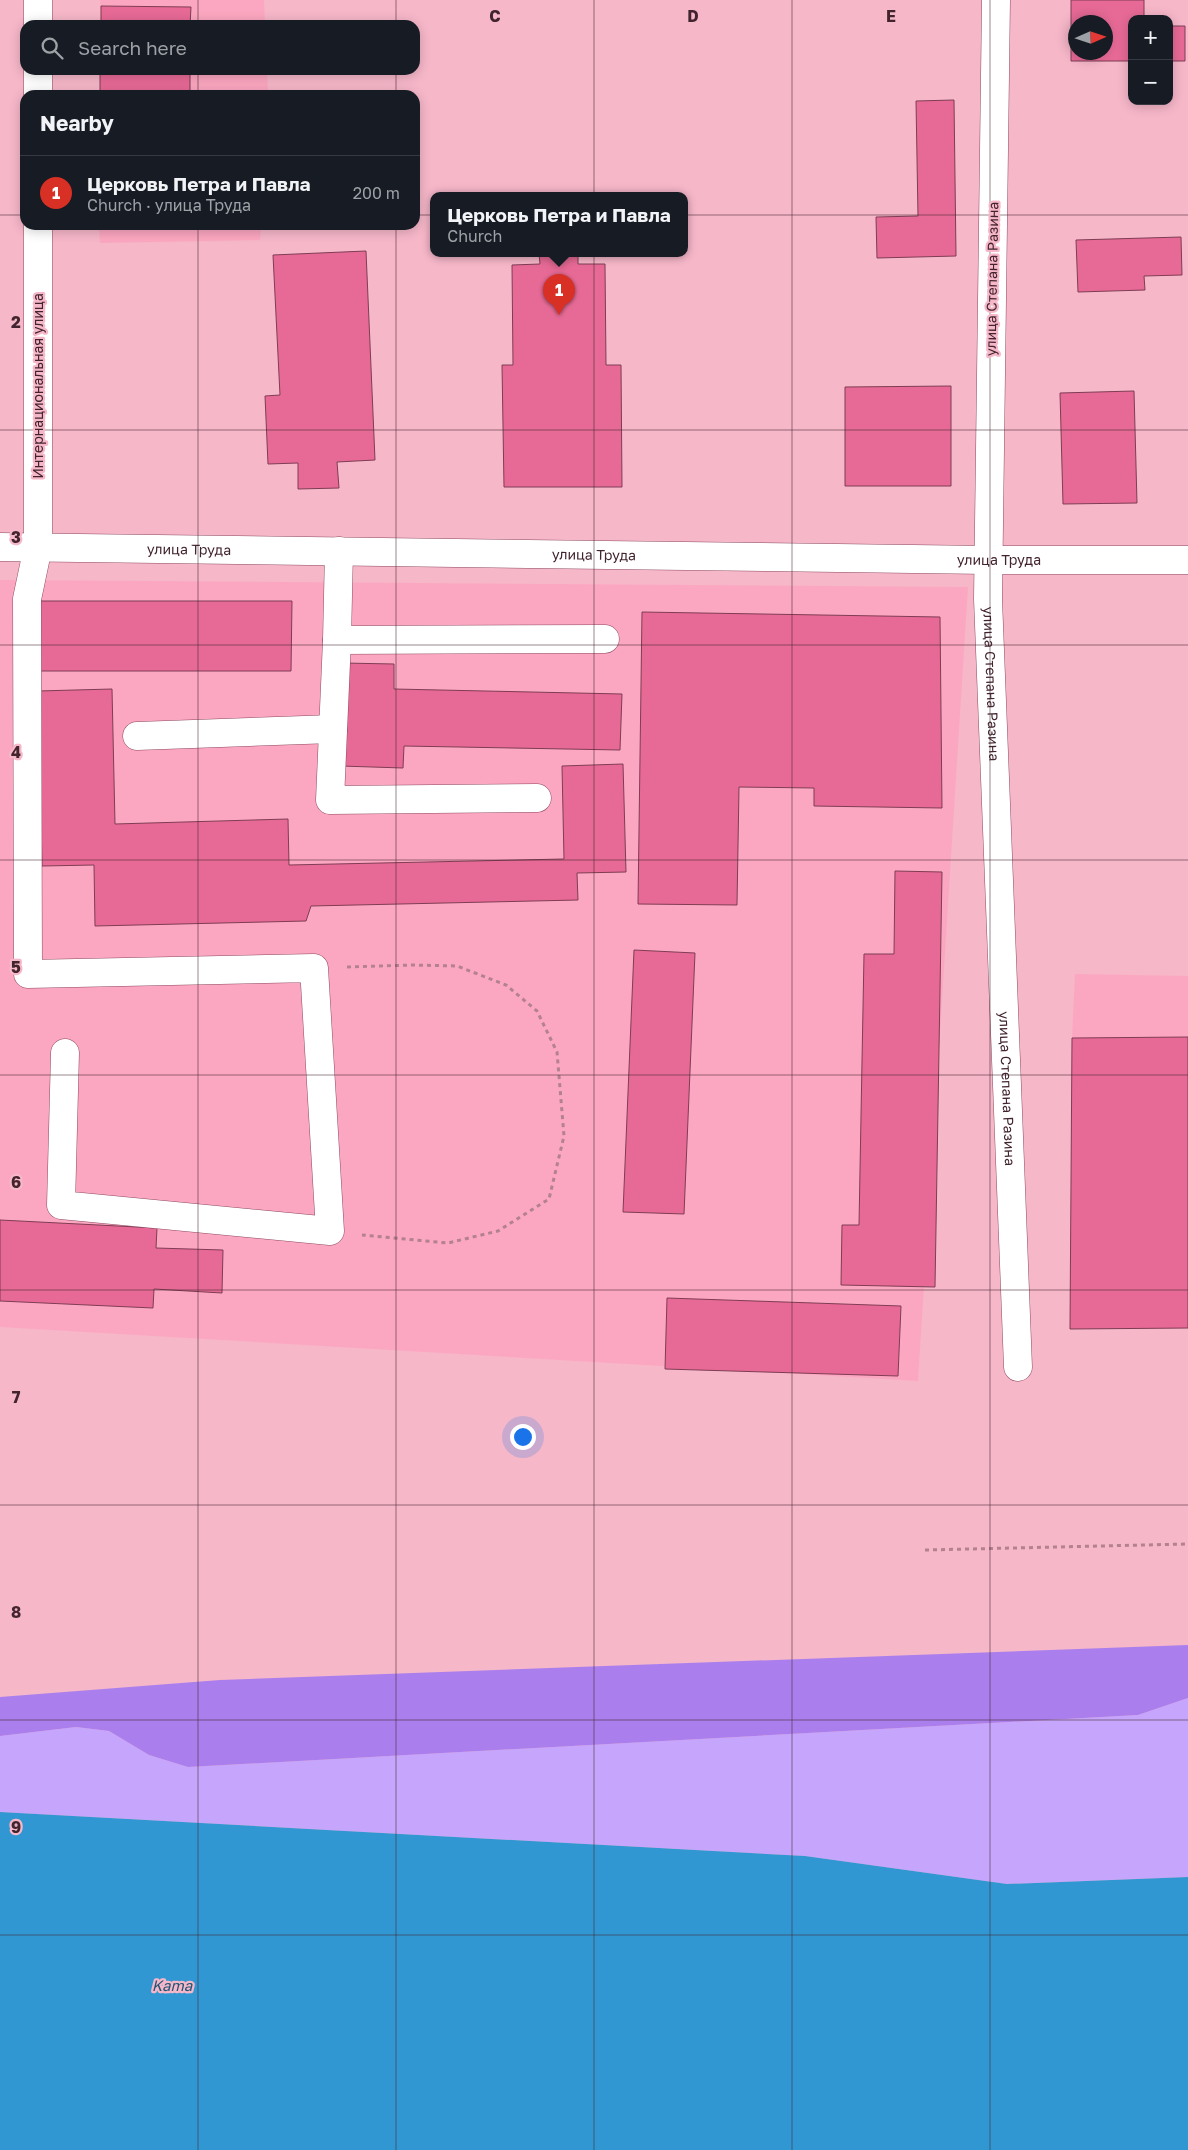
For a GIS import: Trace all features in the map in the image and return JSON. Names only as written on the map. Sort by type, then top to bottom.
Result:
[{"type":"street","points":[[38,0],[38,20]]},
{"type":"street","name":"улица Степана Разина","points":[[996,0],[988,560],[1018,1367]]},
{"type":"street","points":[[38,75],[38,90]]},
{"type":"street","name":"Интернациональная улица","points":[[38,230],[38,548],[27,599],[28,974],[314,968]]},
{"type":"street","name":"улица Труда","points":[[0,547],[988,560],[1188,560]]},
{"type":"street","points":[[339,551],[330,800],[537,798]]},
{"type":"street","points":[[337,640],[605,638]]},
{"type":"street","points":[[137,736],[333,729]]},
{"type":"street","points":[[65,1053],[61,1205],[330,1231],[314,968]]},
{"type":"path","points":[[314,968],[411,965],[457,966],[506,984],[538,1011],[557,1052],[564,1136],[549,1199],[498,1231],[448,1243],[330,1231]]},
{"type":"path","points":[[925,1550],[1188,1544]]},
{"type":"shaded area","points":[[100,0],[264,0],[265,20],[101,20]]},
{"type":"shaded area","points":[[100,75],[267,75],[268,90],[100,90]]},
{"type":"shaded area","points":[[99,230],[261,230],[260,240],[100,243]]},
{"type":"shaded area","points":[[0,580],[968,587],[918,1381],[0,1327]]},
{"type":"shaded area","points":[[1075,974],[1188,976],[1188,1328],[1070,1329],[1072,1038]]},
{"type":"shaded area","points":[[1188,1645],[1188,1698],[1138,1715],[188,1767],[149,1755],[109,1731],[76,1727],[0,1736],[0,1697],[220,1680]]},
{"type":"shaded area","points":[[1188,1698],[1188,1877],[1007,1884],[805,1856],[0,1812],[0,1736],[76,1727],[109,1731],[149,1755],[188,1767],[1138,1715]]},
{"type":"water","name":"Kama","points":[[0,1812],[805,1856],[1007,1884],[1188,1877],[1188,2150],[0,2150]]},
{"type":"building","points":[[1071,0],[1144,0],[1144,15],[1128,15],[1128,61],[1071,61],[1113,60],[1113,15],[1071,15]]},
{"type":"building","points":[[101,6],[191,7],[190,20],[101,20]]},
{"type":"building","points":[[1173,26],[1185,26],[1185,61],[1173,61]]},
{"type":"building","points":[[100,75],[190,75],[190,90],[100,90]]},
{"type":"building","points":[[954,100],[956,256],[877,258],[876,217],[918,216],[916,101]]},
{"type":"building","points":[[1181,237],[1182,275],[1144,276],[1145,290],[1078,292],[1076,240]]},
{"type":"building","points":[[366,251],[375,460],[337,462],[339,488],[298,489],[298,463],[268,464],[265,396],[280,395],[273,255]]},
{"type":"building","points":[[539,257],[578,257],[578,264],[605,264],[606,365],[621,365],[622,487],[504,487],[502,365],[513,365],[512,265],[540,264]]},
{"type":"building","points":[[951,386],[951,486],[845,486],[845,387]]},
{"type":"building","points":[[1134,391],[1137,503],[1063,504],[1060,393]]},
{"type":"building","points":[[30,601],[292,601],[291,671],[30,671]]},
{"type":"building","points":[[642,612],[940,617],[942,808],[814,806],[814,788],[739,787],[737,905],[638,904]]},
{"type":"building","points":[[343,663],[394,664],[394,689],[622,694],[620,750],[404,746],[403,768],[341,766]]},
{"type":"building","points":[[112,689],[115,824],[288,819],[289,865],[564,859],[562,766],[623,764],[626,872],[577,873],[578,900],[311,906],[306,921],[95,926],[94,865],[42,866],[38,691]]},
{"type":"building","points":[[895,871],[942,872],[935,1287],[841,1285],[842,1225],[859,1225],[864,954],[894,954]]},
{"type":"building","points":[[634,950],[695,953],[684,1214],[623,1212]]},
{"type":"building","points":[[1188,1037],[1188,1328],[1070,1329],[1072,1038]]},
{"type":"building","points":[[0,1220],[157,1228],[156,1248],[223,1250],[222,1293],[154,1289],[153,1308],[0,1301]]},
{"type":"building","points":[[667,1298],[901,1306],[898,1376],[665,1369]]},
{"type":"place","name":"Церковь Петра и Павла","points":[[559,315]]}]
